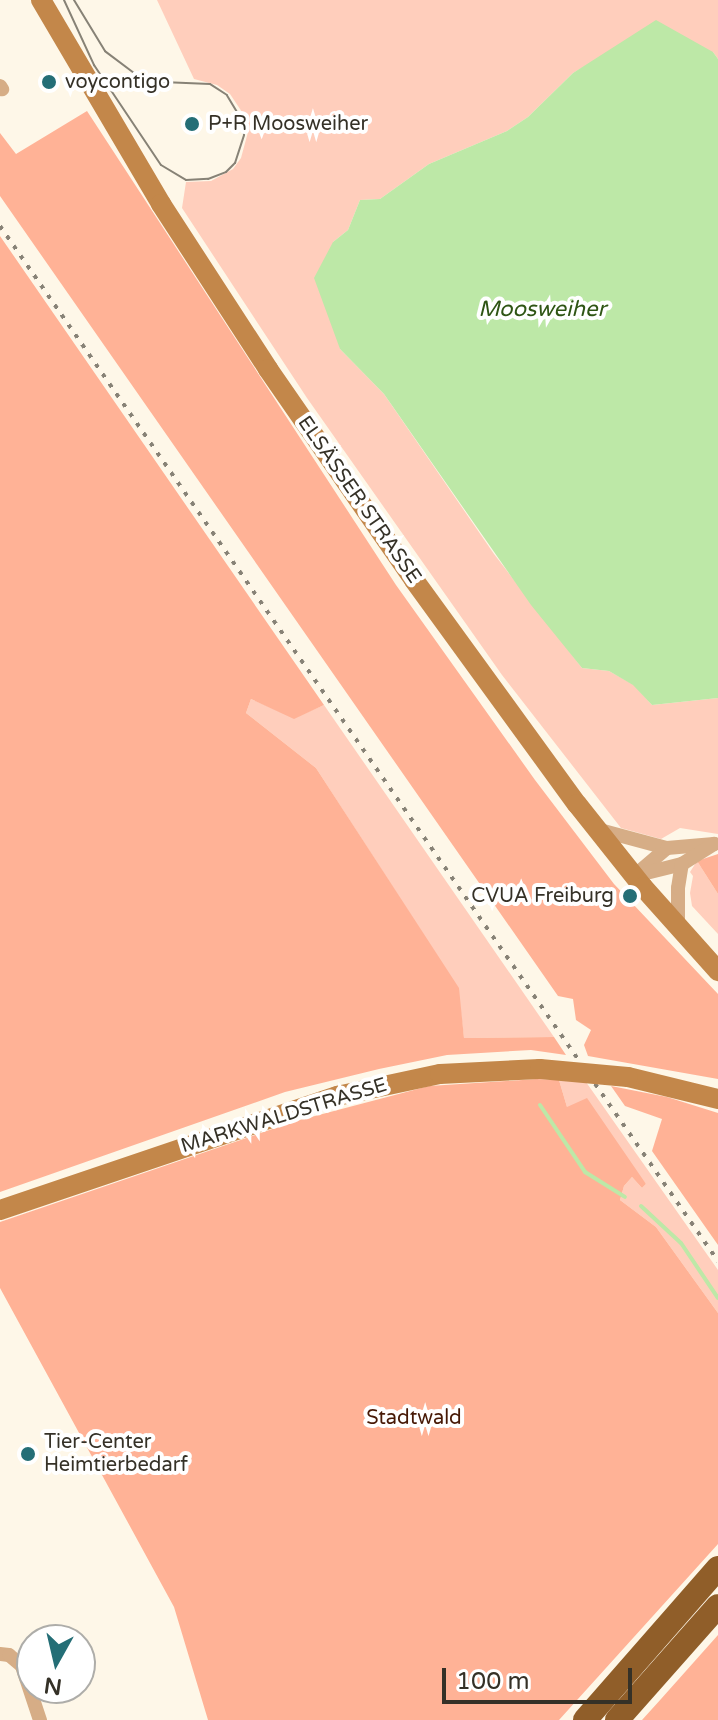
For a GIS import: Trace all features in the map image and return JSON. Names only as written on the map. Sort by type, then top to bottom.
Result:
[{"type":"highway","points":[[585,1720],[718,1568]]},
{"type":"highway","points":[[617,1720],[718,1606]]},
{"type":"main road","name":"ELSÄSSER STRASSE","points":[[41,0],[117,132],[268,369],[448,627],[596,829],[718,971]]},
{"type":"main road","name":"MARKWALDSTRASSE","points":[[0,1210],[337,1096],[440,1074],[540,1069],[628,1077],[718,1099]]},
{"type":"street","points":[[596,829],[667,848],[714,844],[682,864],[634,876]]},
{"type":"street","points":[[634,876],[667,848]]},
{"type":"street","points":[[678,927],[678,888],[682,864]]},
{"type":"street","points":[[0,1654],[9,1655],[22,1666],[40,1720]]},
{"type":"shaded area","points":[[157,0],[718,0],[718,59],[713,52],[611,51],[573,73],[528,117],[507,131],[429,164],[380,199],[360,200],[348,230],[333,242],[340,349],[384,394],[494,554],[582,668],[609,671],[634,685],[652,705],[718,698],[718,834],[680,828],[661,839],[621,828],[502,675],[307,398],[182,208],[186,182],[211,181],[233,169],[241,158],[248,132],[244,115],[230,94],[217,85],[194,79]]},
{"type":"shaded area","points":[[251,699],[294,718],[324,705],[554,1037],[464,1038],[458,988],[316,768],[246,713]]},
{"type":"shaded area","points":[[697,861],[718,894],[718,934],[692,906],[690,893],[693,876],[690,872]]},
{"type":"shaded area","points":[[559,1080],[586,1082],[718,1270],[718,1313],[656,1227],[620,1200],[624,1186],[632,1177],[642,1188],[646,1184],[567,1107]]},
{"type":"green space","points":[[87,111],[396,585],[535,780],[614,884],[718,994],[718,1079],[588,1056],[584,1045],[591,1030],[576,1020],[573,999],[558,996],[0,196],[0,133],[16,154]]},
{"type":"green space","points":[[0,236],[324,705],[294,719],[251,699],[246,713],[316,768],[459,988],[464,1038],[554,1037],[566,1055],[531,1050],[447,1055],[379,1069],[285,1092],[0,1192]]},
{"type":"green space","points":[[718,854],[718,894],[697,861]]},
{"type":"green space","name":"Stadtwald","points":[[559,1080],[567,1107],[587,1098],[646,1184],[642,1188],[632,1177],[624,1186],[620,1200],[656,1227],[718,1313],[718,1544],[559,1720],[208,1720],[174,1607],[0,1288],[0,1222],[296,1121],[429,1086]]},
{"type":"green space","points":[[611,1086],[667,1097],[718,1113],[718,1245],[652,1151],[662,1119],[625,1106]]},
{"type":"green space","points":[[718,1635],[718,1720],[642,1720],[661,1699]]},
{"type":"water","name":"Moosweiher","points":[[656,20],[713,52],[718,59],[718,698],[652,705],[633,685],[609,671],[582,668],[531,605],[384,394],[340,349],[314,278],[333,242],[348,230],[360,200],[380,199],[429,164],[507,131],[528,117],[573,73]]},
{"type":"waterway","points":[[540,1105],[585,1172],[625,1197]]},
{"type":"waterway","points":[[641,1206],[681,1243],[718,1298]]},
{"type":"tram line","points":[[64,0],[94,65],[161,165],[186,180],[208,179],[226,172],[235,163],[244,135],[243,122],[227,95],[210,84],[162,82],[134,73],[105,51],[74,0]]},
{"type":"railway","points":[[0,226],[718,1261]]},
{"type":"place","name":"voycontigo","points":[[49,82]]},
{"type":"place","name":"P+R Moosweiher","points":[[192,124]]},
{"type":"place","name":"CVUA Freiburg","points":[[630,896]]},
{"type":"place","name":"Tier-Center Heimtierbedarf","points":[[28,1454]]}]
